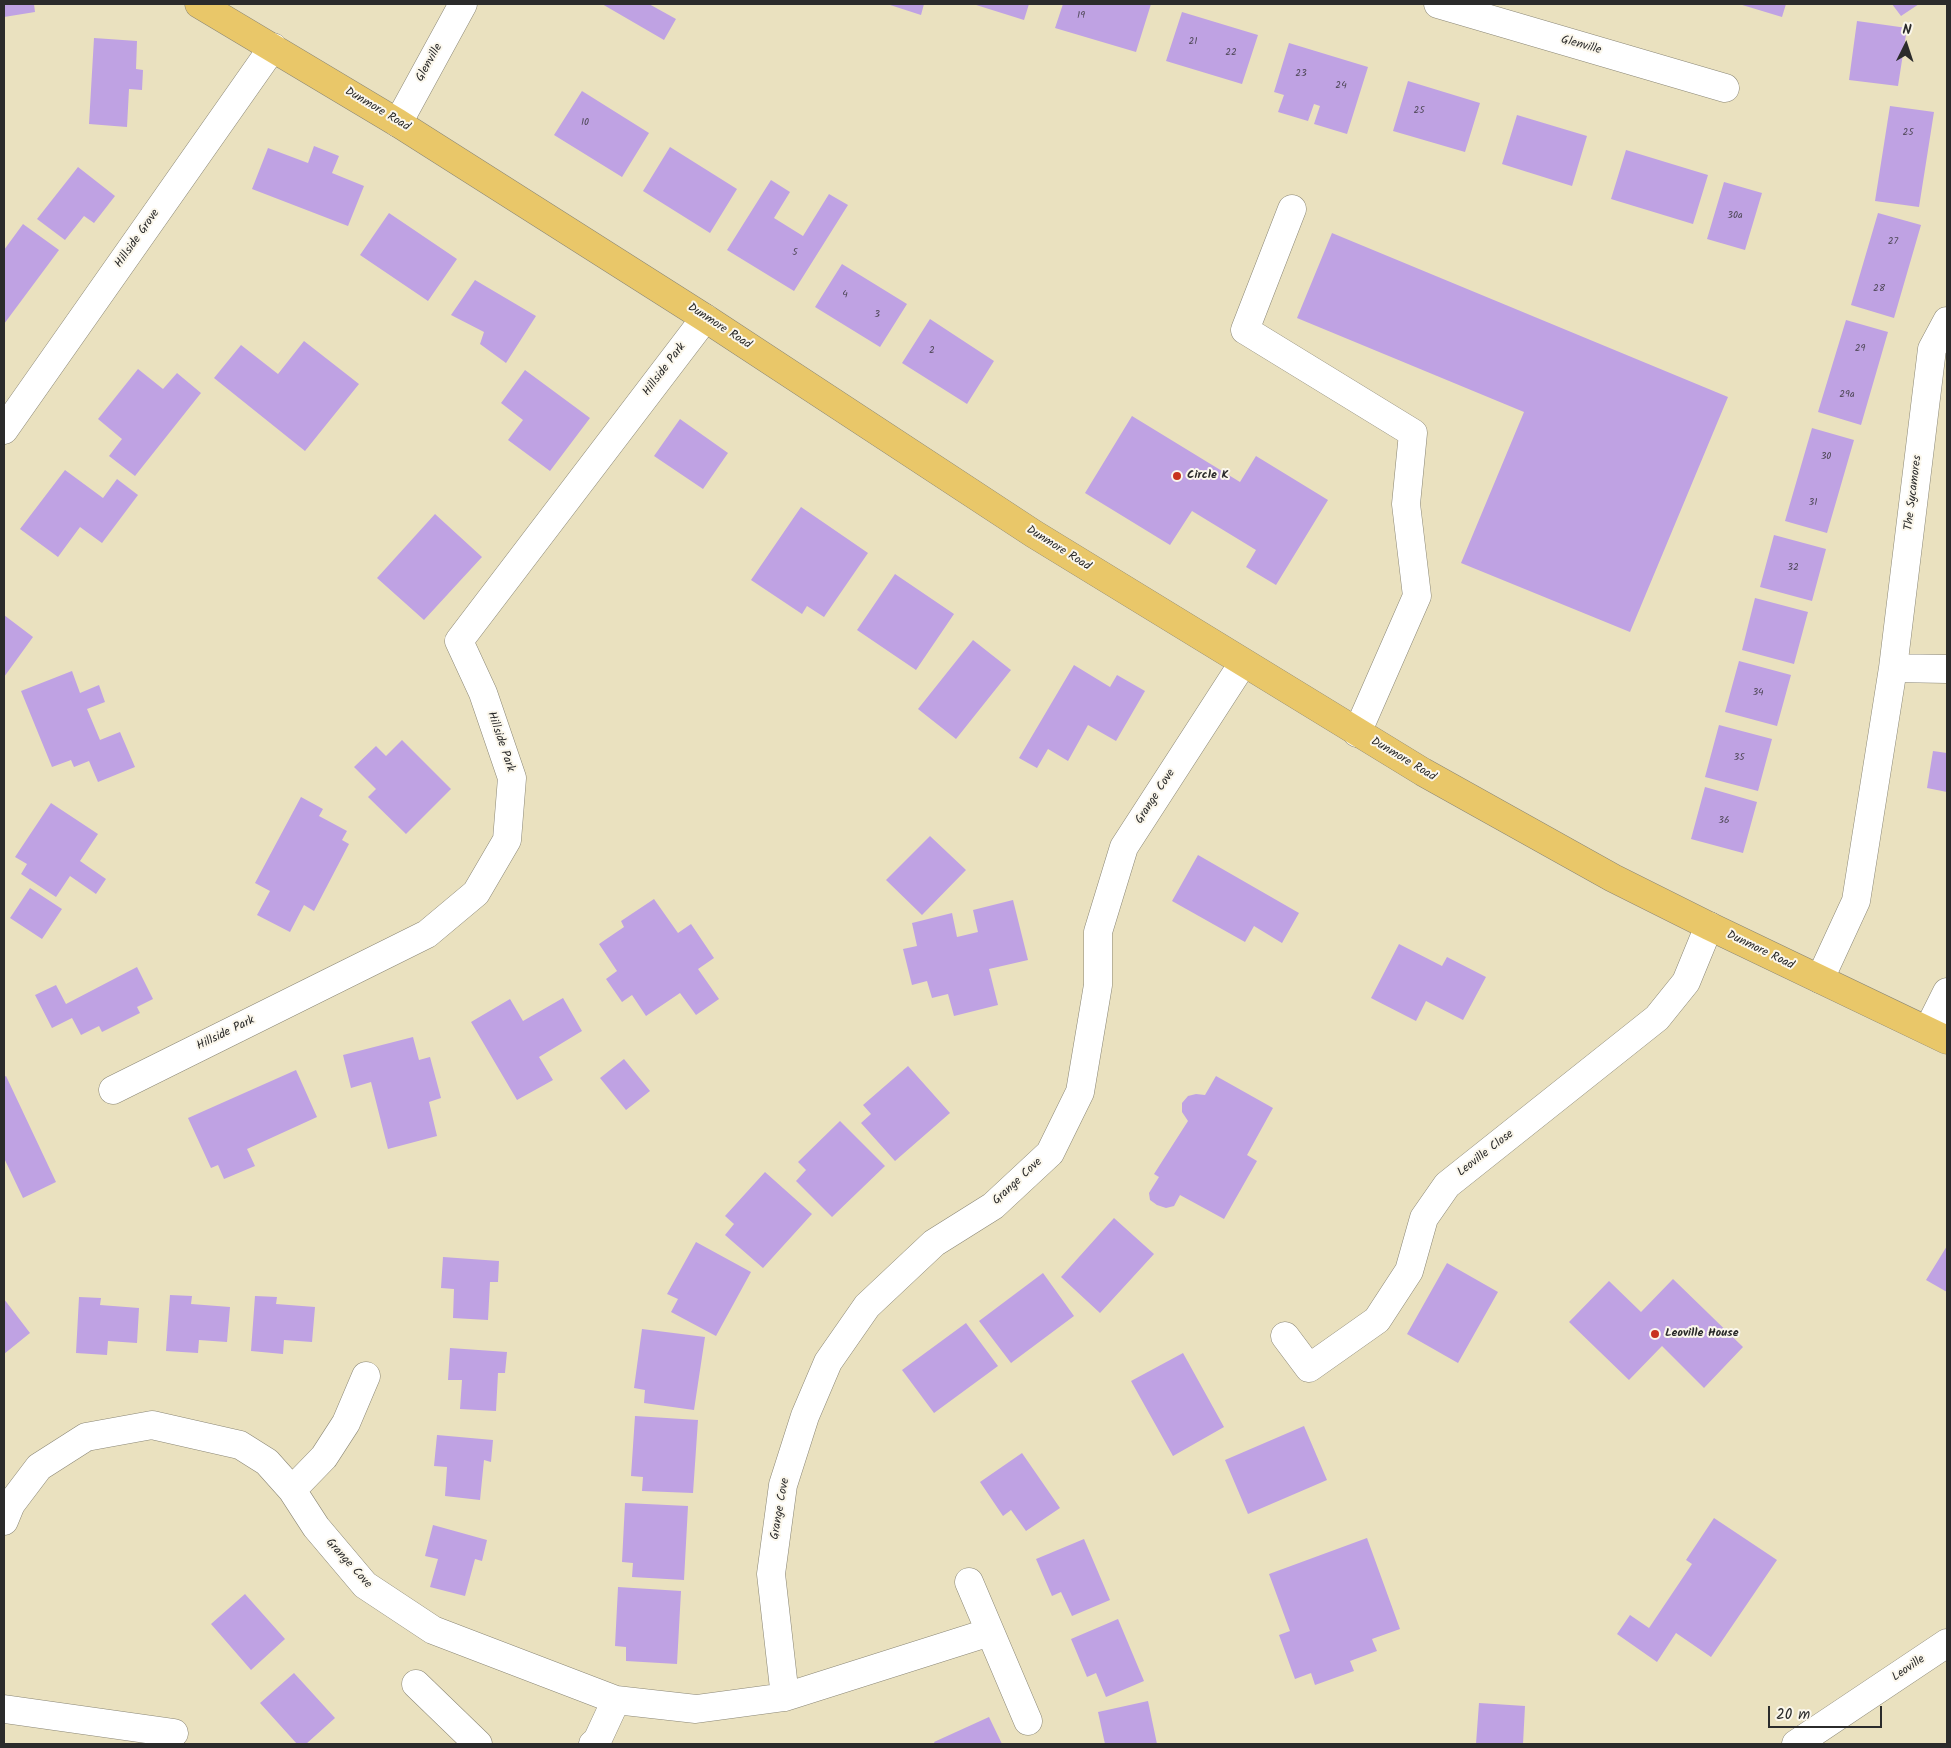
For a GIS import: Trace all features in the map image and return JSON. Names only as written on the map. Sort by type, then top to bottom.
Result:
[{"type":"main road","name":"Dunmore Road","points":[[199,4],[398,122],[705,318],[965,490],[1357,733],[1524,830],[1613,878],[1938,1035]]},
{"type":"street","name":"Glenville","points":[[398,122],[463,4]]},
{"type":"street","name":"Glenville","points":[[1438,4],[1725,88]]},
{"type":"street","name":"Hillside Grove","points":[[4,430],[273,47]]},
{"type":"street","points":[[1292,209],[1245,330],[1412,433],[1406,504],[1417,596],[1357,733]]},
{"type":"street","name":"Hillside Park","points":[[113,1090],[427,934],[476,893],[507,840],[512,778],[483,693],[458,641],[705,318]]},
{"type":"street","name":"The Sycamores","points":[[1820,979],[1856,901],[1893,668],[1932,349],[1947,320]]},
{"type":"street","name":"Grange Cove","points":[[785,1698],[771,1574],[784,1485],[805,1416],[828,1362],[866,1306],[934,1243],[993,1206],[1050,1153],[1080,1092],[1098,985],[1098,932],[1124,847],[1243,663]]},
{"type":"street","points":[[1893,668],[1947,669]]},
{"type":"street","name":"Leoville Close","points":[[1285,1336],[1309,1368],[1377,1320],[1409,1271],[1424,1218],[1447,1185],[1656,1018],[1686,982],[1709,926]]},
{"type":"street","points":[[1938,1035],[1947,992]]},
{"type":"street","points":[[292,1490],[324,1458],[346,1423],[366,1376]]},
{"type":"street","name":"Grange Cove","points":[[4,1521],[11,1504],[39,1467],[86,1437],[152,1424],[240,1445],[267,1462],[292,1490],[316,1528],[365,1586],[433,1630],[616,1700],[696,1709],[785,1698],[990,1632]]},
{"type":"street","points":[[969,1582],[1028,1721]]},
{"type":"street","name":"Leoville","points":[[1796,1744],[1947,1643]]},
{"type":"street","points":[[416,1684],[478,1744]]},
{"type":"street","points":[[593,1744],[597,1741],[616,1700]]},
{"type":"street","points":[[4,1708],[174,1734]]},
{"type":"building","points":[[4,4],[34,4],[35,12],[4,17]]},
{"type":"building","points":[[602,4],[649,4],[676,19],[664,40]]},
{"type":"building","points":[[887,4],[924,4],[921,15]]},
{"type":"building","points":[[973,4],[1029,4],[1024,20]]},
{"type":"building","points":[[1063,4],[1151,4],[1136,52],[1055,28]]},
{"type":"building","points":[[1739,4],[1786,4],[1782,17]]},
{"type":"building","points":[[1892,4],[1919,4],[1901,16]]},
{"type":"building","points":[[1182,12],[1258,35],[1242,84],[1166,61]]},
{"type":"building","points":[[1857,21],[1907,28],[1898,86],[1849,80]]},
{"type":"building","points":[[94,38],[137,41],[136,69],[143,70],[142,90],[129,89],[127,127],[89,124]]},
{"type":"building","points":[[1289,43],[1368,67],[1347,134],[1314,124],[1320,106],[1314,104],[1308,121],[1278,112],[1284,95],[1274,92]]},
{"type":"building","points":[[1408,81],[1480,103],[1465,152],[1393,131]]},
{"type":"building","points":[[582,91],[649,133],[622,177],[554,135]]},
{"type":"building","points":[[1890,106],[1934,112],[1919,207],[1875,201]]},
{"type":"building","points":[[1517,115],[1587,136],[1572,186],[1502,164]]},
{"type":"building","points":[[314,146],[339,156],[332,173],[364,186],[348,226],[252,189],[268,148],[308,163]]},
{"type":"building","points":[[670,147],[737,189],[710,233],[643,191]]},
{"type":"building","points":[[1626,150],[1708,175],[1693,224],[1611,199]]},
{"type":"building","points":[[78,167],[115,196],[94,223],[84,216],[65,240],[37,219]]},
{"type":"building","points":[[771,180],[790,192],[774,218],[803,236],[829,194],[848,205],[794,291],[727,250]]},
{"type":"building","points":[[1724,182],[1762,193],[1745,250],[1707,239]]},
{"type":"building","points":[[389,213],[457,259],[428,301],[360,255]]},
{"type":"building","points":[[1878,213],[1921,225],[1894,318],[1851,305]]},
{"type":"building","points":[[23,224],[59,250],[4,324],[4,250]]},
{"type":"building","points":[[1332,233],[1728,397],[1630,632],[1461,563],[1524,412],[1297,318]]},
{"type":"building","points":[[842,264],[907,304],[880,347],[815,307]]},
{"type":"building","points":[[475,280],[536,316],[506,363],[480,344],[484,332],[451,315]]},
{"type":"building","points":[[930,319],[994,361],[967,404],[902,363]]},
{"type":"building","points":[[1846,320],[1888,332],[1861,425],[1818,412]]},
{"type":"building","points":[[304,341],[359,384],[305,451],[214,378],[241,345],[278,374]]},
{"type":"building","points":[[138,369],[163,389],[177,373],[201,393],[135,476],[109,456],[122,439],[98,419]]},
{"type":"building","points":[[525,370],[590,418],[550,471],[508,440],[523,420],[501,403]]},
{"type":"building","points":[[1132,416],[1240,482],[1256,456],[1328,500],[1276,585],[1246,567],[1256,550],[1192,511],[1170,545],[1085,493]]},
{"type":"building","points":[[680,419],[728,453],[703,489],[654,456]]},
{"type":"building","points":[[1812,428],[1854,440],[1827,533],[1785,521]]},
{"type":"building","points":[[65,470],[103,498],[117,479],[138,495],[102,543],[80,527],[58,557],[20,529]]},
{"type":"building","points":[[801,507],[868,553],[824,617],[807,606],[802,614],[751,580]]},
{"type":"building","points":[[435,514],[482,557],[424,620],[377,578]]},
{"type":"building","points":[[1774,535],[1826,549],[1812,601],[1760,587]]},
{"type":"building","points":[[895,574],[954,614],[916,670],[857,630]]},
{"type":"building","points":[[1755,598],[1808,612],[1794,664],[1742,650]]},
{"type":"building","points":[[4,615],[33,637],[4,677]]},
{"type":"building","points":[[973,640],[1011,670],[956,739],[918,709]]},
{"type":"building","points":[[1739,661],[1791,675],[1777,726],[1725,712]]},
{"type":"building","points":[[1074,665],[1110,687],[1117,675],[1145,691],[1116,741],[1088,725],[1068,761],[1048,749],[1037,768],[1019,758]]},
{"type":"building","points":[[72,671],[80,693],[99,685],[105,702],[87,709],[100,740],[120,732],[135,767],[98,782],[89,761],[74,767],[71,760],[52,767],[21,691]]},
{"type":"building","points":[[1719,725],[1772,739],[1758,791],[1705,777]]},
{"type":"building","points":[[402,740],[451,789],[406,834],[368,797],[376,789],[354,767],[376,746],[386,756]]},
{"type":"building","points":[[1933,751],[1947,753],[1947,792],[1927,788]]},
{"type":"building","points":[[1705,787],[1757,802],[1743,853],[1691,839]]},
{"type":"building","points":[[301,797],[323,809],[319,816],[347,831],[342,840],[349,844],[314,911],[304,905],[290,932],[257,915],[270,891],[255,883]]},
{"type":"building","points":[[51,803],[98,834],[80,861],[106,879],[96,894],[70,876],[56,897],[21,874],[27,864],[15,857]]},
{"type":"building","points":[[930,836],[966,870],[922,915],[886,880]]},
{"type":"building","points":[[1198,855],[1299,913],[1282,943],[1254,926],[1245,942],[1172,901]]},
{"type":"building","points":[[30,888],[62,909],[42,939],[10,918]]},
{"type":"building","points":[[654,899],[678,933],[691,924],[714,958],[698,969],[719,999],[696,1015],[680,993],[646,1016],[632,995],[622,1002],[606,979],[617,971],[599,944],[624,927],[621,921]]},
{"type":"building","points":[[1013,900],[1028,960],[989,969],[998,1005],[954,1016],[948,994],[932,998],[927,981],[912,985],[903,949],[917,946],[912,923],[952,913],[957,937],[978,932],[973,910]]},
{"type":"building","points":[[1399,944],[1442,966],[1447,957],[1486,977],[1463,1020],[1426,1001],[1416,1021],[1371,998]]},
{"type":"building","points":[[137,967],[153,999],[137,1007],[140,1013],[102,1032],[99,1026],[81,1035],[72,1018],[52,1028],[35,995],[56,985],[66,1004]]},
{"type":"building","points":[[563,998],[582,1031],[539,1057],[553,1080],[517,1100],[471,1022],[510,999],[523,1021]]},
{"type":"building","points":[[413,1037],[419,1060],[430,1057],[441,1098],[429,1102],[437,1136],[388,1149],[371,1082],[351,1088],[343,1055]]},
{"type":"building","points":[[624,1059],[650,1091],[626,1110],[600,1078]]},
{"type":"building","points":[[908,1066],[950,1113],[895,1161],[861,1123],[871,1114],[863,1105]]},
{"type":"building","points":[[296,1070],[317,1117],[247,1149],[255,1166],[224,1179],[218,1165],[211,1168],[188,1118]]},
{"type":"building","points":[[6,1076],[56,1182],[23,1198],[4,1158],[4,1077]]},
{"type":"building","points":[[1216,1076],[1273,1108],[1247,1155],[1257,1161],[1224,1219],[1180,1195],[1174,1206],[1166,1208],[1157,1205],[1150,1200],[1149,1193],[1159,1177],[1154,1174],[1188,1121],[1182,1112],[1182,1103],[1188,1096],[1196,1094],[1205,1095]]},
{"type":"building","points":[[840,1121],[885,1166],[832,1217],[796,1181],[806,1170],[798,1162]]},
{"type":"building","points":[[765,1172],[812,1214],[763,1268],[725,1235],[734,1224],[725,1216]]},
{"type":"building","points":[[1114,1218],[1154,1254],[1100,1313],[1061,1277]]},
{"type":"building","points":[[696,1242],[751,1272],[716,1336],[671,1312],[678,1299],[667,1294]]},
{"type":"building","points":[[1947,1246],[1947,1292],[1926,1280]]},
{"type":"building","points":[[443,1257],[499,1261],[498,1282],[490,1282],[488,1320],[453,1318],[454,1289],[441,1288]]},
{"type":"building","points":[[1447,1263],[1498,1292],[1458,1363],[1407,1334]]},
{"type":"building","points":[[1043,1273],[1074,1316],[1011,1363],[979,1321]]},
{"type":"building","name":"Leoville House","points":[[1673,1279],[1743,1347],[1704,1388],[1662,1346],[1629,1380],[1569,1322],[1609,1281],[1641,1312]]},
{"type":"building","points":[[170,1295],[192,1296],[191,1304],[230,1307],[227,1342],[199,1340],[198,1353],[166,1351]]},
{"type":"building","points":[[255,1296],[277,1297],[276,1304],[315,1307],[312,1342],[284,1340],[283,1354],[251,1351]]},
{"type":"building","points":[[79,1297],[101,1298],[100,1305],[139,1308],[137,1343],[108,1341],[107,1355],[76,1353]]},
{"type":"building","points":[[4,1299],[30,1333],[4,1354]]},
{"type":"building","points":[[966,1323],[998,1366],[934,1413],[902,1370]]},
{"type":"building","points":[[642,1329],[705,1337],[694,1410],[644,1403],[645,1390],[634,1388]]},
{"type":"building","points":[[450,1348],[507,1352],[505,1373],[498,1373],[496,1411],[460,1409],[462,1380],[448,1380]]},
{"type":"building","points":[[1183,1353],[1224,1427],[1173,1456],[1131,1381]]},
{"type":"building","points":[[635,1416],[698,1420],[693,1493],[642,1491],[643,1477],[631,1476]]},
{"type":"building","points":[[1304,1426],[1327,1480],[1248,1514],[1225,1460]]},
{"type":"building","points":[[437,1435],[493,1440],[491,1462],[484,1460],[480,1500],[445,1496],[447,1467],[434,1466]]},
{"type":"building","points":[[1022,1453],[1060,1508],[1026,1531],[1011,1510],[1003,1516],[980,1482]]},
{"type":"building","points":[[625,1503],[688,1506],[684,1580],[632,1577],[633,1563],[622,1562]]},
{"type":"building","points":[[1714,1518],[1777,1560],[1711,1657],[1676,1633],[1657,1662],[1617,1634],[1630,1615],[1649,1628],[1692,1564],[1686,1560]]},
{"type":"building","points":[[433,1525],[487,1540],[482,1561],[475,1559],[465,1596],[430,1587],[438,1559],[425,1556]]},
{"type":"building","points":[[1367,1538],[1400,1629],[1372,1639],[1377,1651],[1350,1661],[1354,1671],[1315,1685],[1311,1673],[1295,1679],[1279,1635],[1290,1631],[1269,1574]]},
{"type":"building","points":[[1084,1539],[1110,1600],[1072,1616],[1061,1592],[1052,1596],[1036,1559]]},
{"type":"building","points":[[618,1587],[681,1591],[677,1664],[626,1661],[626,1647],[615,1646]]},
{"type":"building","points":[[245,1594],[285,1639],[251,1670],[211,1624]]},
{"type":"building","points":[[1118,1619],[1144,1681],[1106,1697],[1096,1673],[1087,1677],[1071,1639]]},
{"type":"building","points":[[294,1673],[335,1718],[306,1744],[297,1744],[260,1703]]},
{"type":"building","points":[[1148,1701],[1157,1744],[1105,1744],[1098,1712]]},
{"type":"building","points":[[1479,1703],[1525,1706],[1523,1744],[1476,1744]]},
{"type":"building","points":[[989,1717],[1002,1744],[935,1744],[934,1742]]},
{"type":"place","name":"Circle K","points":[[1177,476]]},
{"type":"place","name":"Leoville House","points":[[1655,1334]]}]
